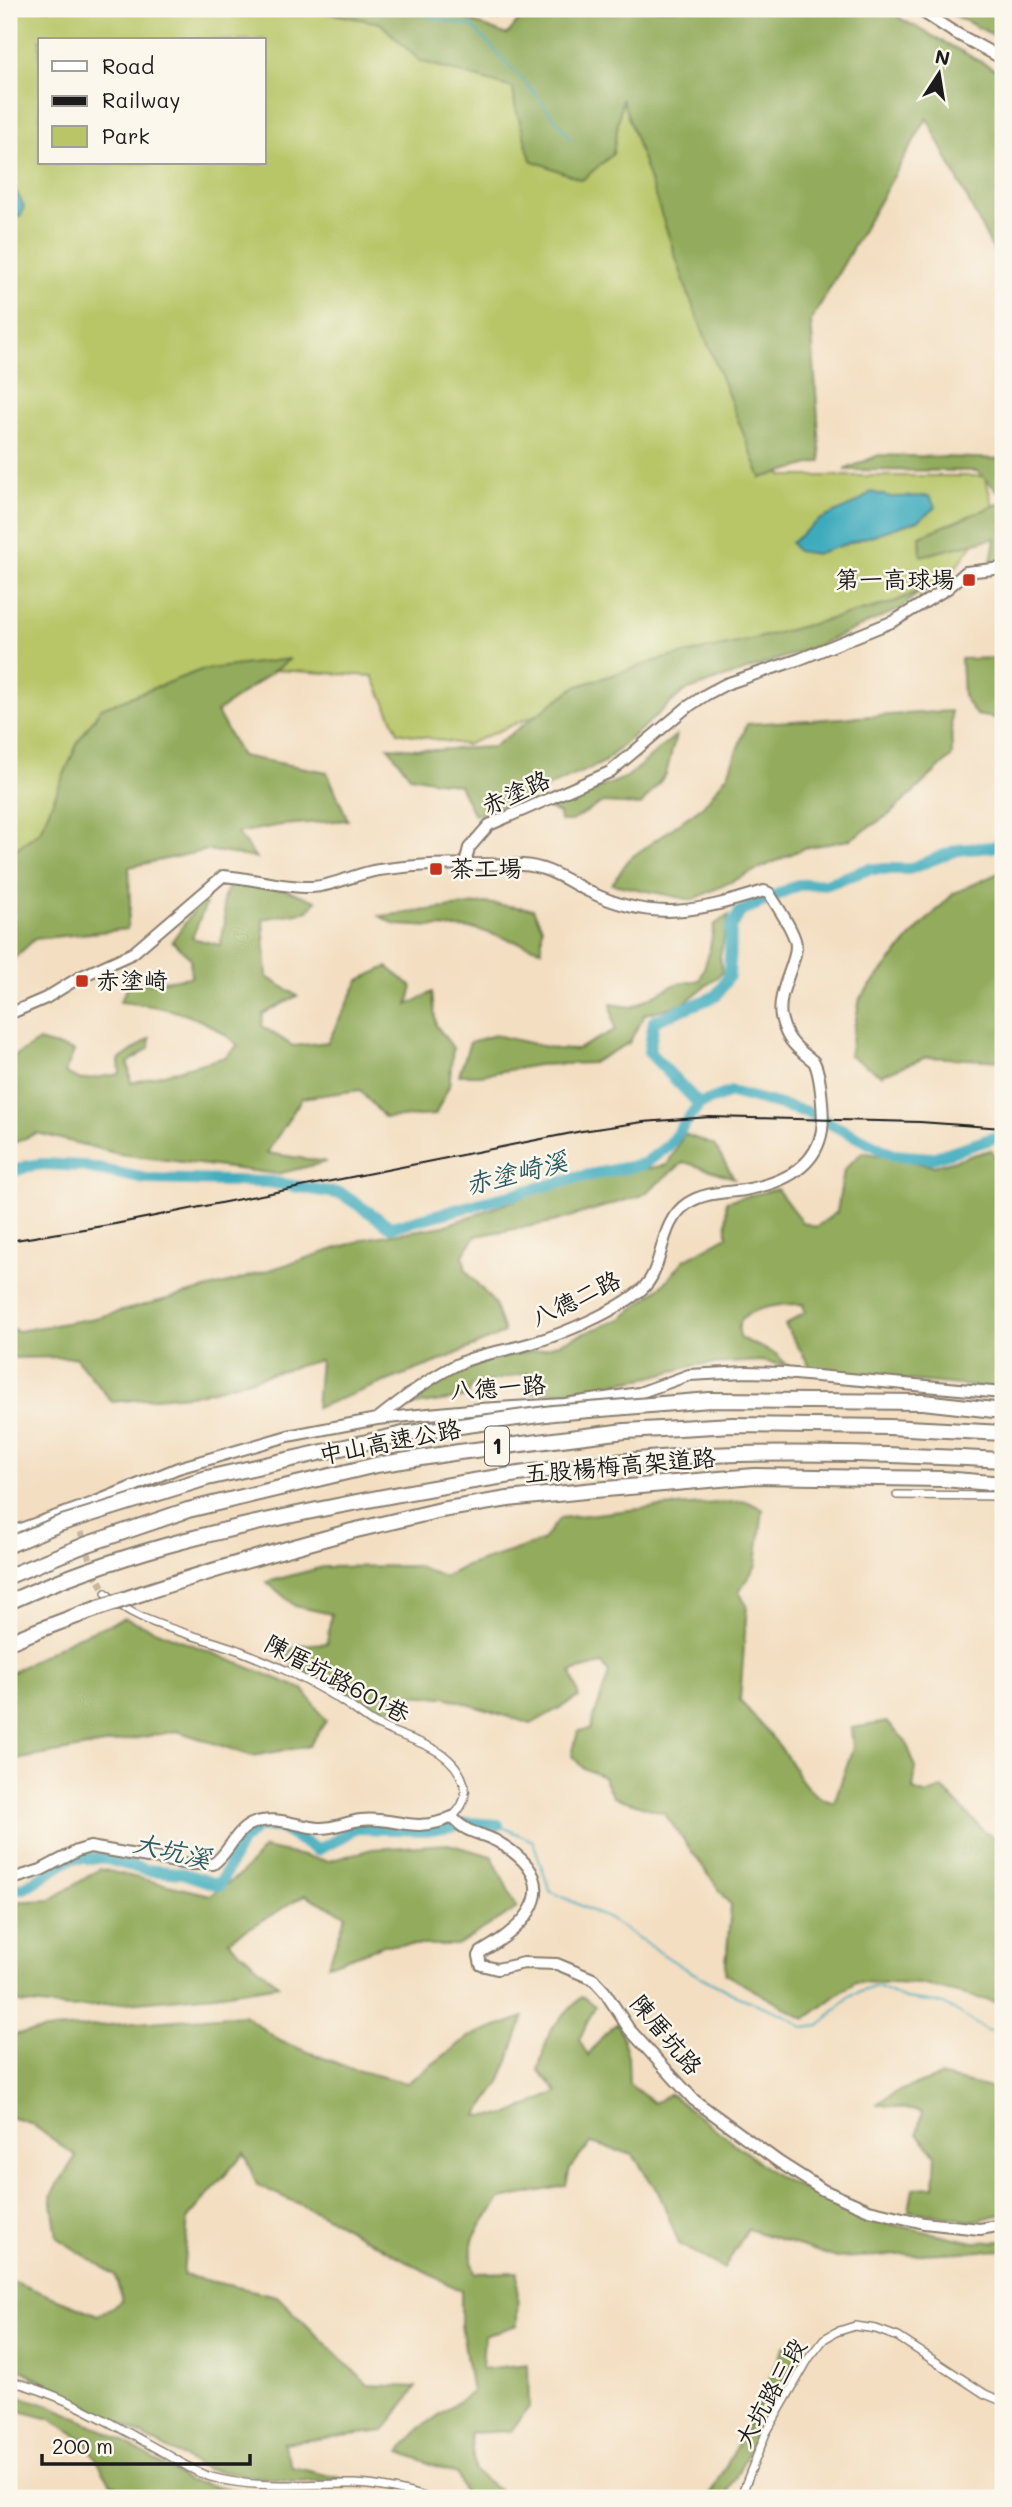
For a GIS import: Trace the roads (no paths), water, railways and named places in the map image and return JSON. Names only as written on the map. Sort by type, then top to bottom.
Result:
[{"type":"highway","name":"1","points":[[9,1545],[60,1524],[208,1478],[403,1434],[553,1413],[710,1400],[923,1402],[1003,1411]]},
{"type":"highway","name":"中山高速公路","points":[[9,1576],[85,1545],[188,1510],[376,1465],[459,1452],[625,1431],[732,1426],[889,1427],[1003,1433]]},
{"type":"highway","name":"1","points":[[9,1602],[63,1578],[187,1539],[381,1497],[584,1465],[706,1455],[817,1452],[1003,1460]]},
{"type":"highway","name":"五股楊梅高架道路","points":[[9,1642],[71,1616],[144,1591],[269,1554],[441,1510],[509,1499],[754,1476],[943,1479],[1003,1484]]},
{"type":"street","points":[[483,9],[493,12]]},
{"type":"street","points":[[918,9],[1003,59]]},
{"type":"street","name":"赤塗路","points":[[465,864],[469,848],[489,825],[610,772],[686,708],[707,694],[726,684],[800,659],[894,621],[948,588],[966,572],[1003,568]]},
{"type":"street","points":[[9,1014],[133,953],[223,876],[293,887],[313,887],[324,886],[358,873],[465,864]]},
{"type":"street","name":"八德二路","points":[[377,1419],[402,1399],[456,1365],[560,1333],[641,1291],[650,1282],[666,1233],[685,1206],[706,1195],[748,1189],[786,1177],[808,1163],[816,1152],[823,1128],[813,1062],[787,1038],[784,1029],[779,1007],[796,942],[769,893],[764,891],[695,910],[650,911],[616,903],[541,867],[524,864],[465,864]]},
{"type":"street","name":"八德一路","points":[[9,1534],[178,1468],[238,1449],[288,1436],[377,1419],[565,1404],[639,1393],[688,1375],[746,1372],[1003,1393]]},
{"type":"street","points":[[897,1495],[1003,1496]]},
{"type":"street","points":[[71,1510],[81,1532]]},
{"type":"street","name":"陳厝坑路601巷","points":[[106,1593],[126,1609],[185,1633],[242,1651],[299,1677],[375,1723],[436,1750],[456,1767],[465,1787],[456,1821]]},
{"type":"street","points":[[9,1880],[41,1870],[90,1847],[188,1864],[212,1864],[229,1850],[233,1840],[244,1827],[269,1819],[333,1828],[362,1820],[422,1826],[456,1821]]},
{"type":"street","name":"陳厝坑路","points":[[456,1821],[508,1848],[522,1859],[536,1883],[537,1896],[522,1923],[481,1952],[481,1965],[497,1969],[507,1965],[541,1962],[558,1964],[593,1979],[636,2038],[694,2100],[779,2162],[823,2190],[869,2210],[923,2223],[980,2229],[1003,2225]]},
{"type":"street","name":"大坑路三段","points":[[741,2495],[766,2433],[809,2358],[824,2339],[845,2329],[855,2326],[876,2329],[898,2337],[985,2394],[1003,2399]]},
{"type":"street","points":[[9,2381],[69,2403],[211,2477],[257,2485],[355,2484],[388,2487],[429,2498]]},
{"type":"street","points":[[741,2495],[758,2498]]},
{"type":"water","points":[[9,183],[24,206],[21,215],[9,222]]},
{"type":"water","points":[[871,492],[891,497],[929,496],[936,507],[919,520],[816,554],[797,551],[791,543],[819,520],[858,502]]},
{"type":"waterway","points":[[413,9],[430,17],[473,27],[534,92],[571,139]]},
{"type":"waterway","points":[[699,1104],[649,1052],[654,1021],[716,996],[729,976],[731,928],[740,912],[798,885],[827,884],[869,869],[909,869],[957,850],[993,847],[1003,842]]},
{"type":"waterway","name":"赤塗崎溪","points":[[9,1173],[42,1164],[82,1166],[146,1179],[269,1182],[342,1194],[391,1227],[576,1178],[644,1164],[669,1145],[699,1104],[731,1092],[807,1112],[893,1155],[932,1158],[1003,1135]]},
{"type":"waterway","name":"大坑溪","points":[[9,1888],[24,1888],[72,1858],[103,1858],[146,1870],[182,1873],[219,1885],[241,1842],[257,1827],[279,1827],[317,1850],[354,1828],[426,1830],[469,1823],[498,1825]]},
{"type":"waterway","points":[[498,1825],[533,1841],[550,1891],[609,1919],[684,1968],[737,1996],[785,2015],[804,2028],[819,2026],[851,1995],[877,1986],[905,1999],[944,2004],[986,2030],[1003,2033]]},
{"type":"tunnel","points":[[81,1532],[94,1572],[106,1593]]},
{"type":"railway","points":[[9,1241],[115,1224],[582,1131],[643,1122],[710,1117],[920,1122],[1003,1128]]},
{"type":"place","name":"第一高球場","points":[[969,580]]},
{"type":"place","name":"茶工場","points":[[436,869]]},
{"type":"place","name":"赤塗崎","points":[[82,981]]}]
